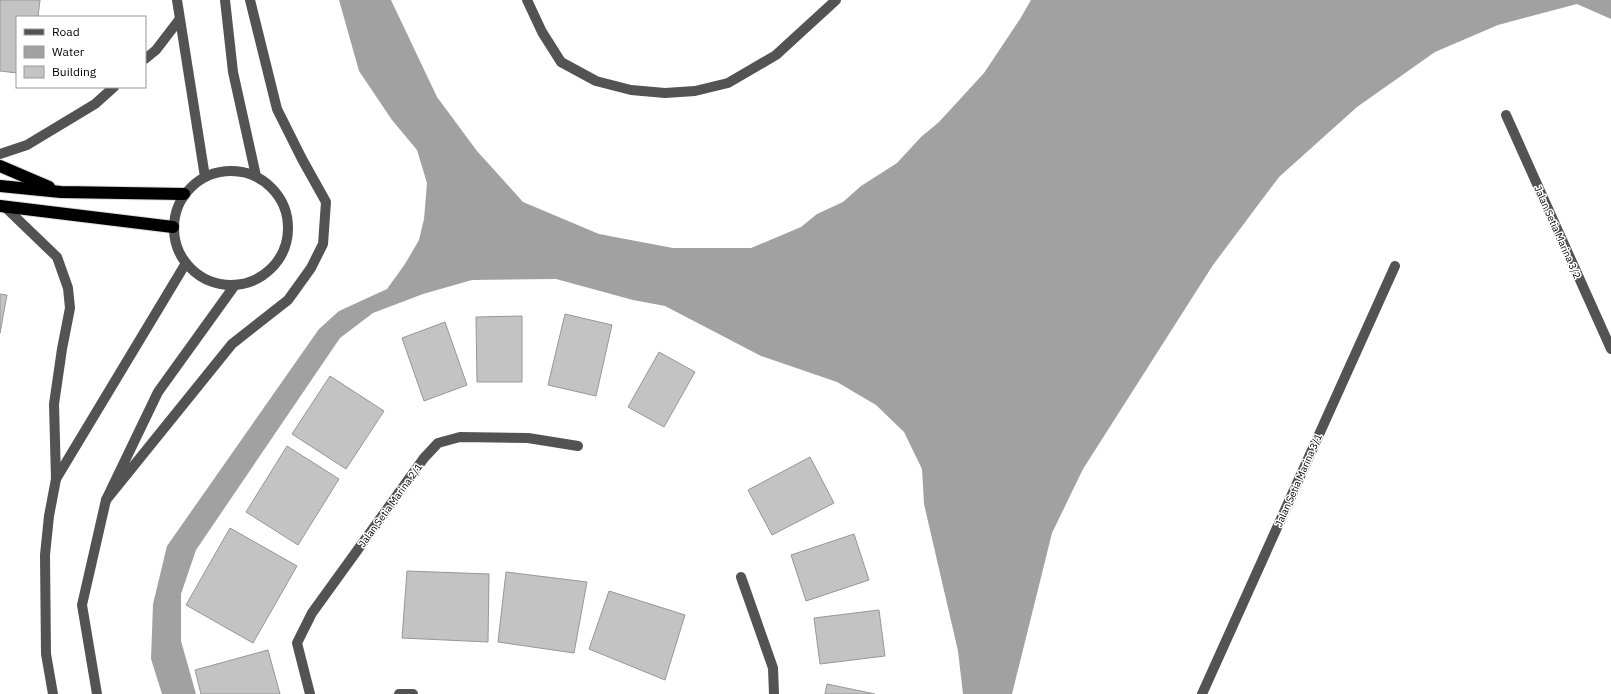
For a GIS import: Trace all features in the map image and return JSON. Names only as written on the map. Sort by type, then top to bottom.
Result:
[{"type":"highway","points":[[0,166],[61,192]]},
{"type":"highway","points":[[0,186],[61,192],[184,194]]},
{"type":"highway","points":[[3,207],[173,227]]},
{"type":"street","points":[[177,0],[205,177]]},
{"type":"street","points":[[225,0],[233,72],[256,176]]},
{"type":"street","points":[[106,500],[232,344],[288,300],[311,268],[323,244],[326,202],[302,160],[277,109],[250,0]]},
{"type":"street","points":[[527,0],[542,32],[561,62],[596,81],[631,90],[665,93],[695,91],[728,83],[776,55],[833,2]]},
{"type":"street","points":[[146,58],[156,50],[179,20]]},
{"type":"street","points":[[0,154],[27,145],[95,104],[113,88]]},
{"type":"street","name":"Jalan Setia Marina 3/2","points":[[1506,115],[1611,349]]},
{"type":"street","points":[[222,171],[239,171],[256,176],[273,189],[284,207],[288,228],[284,249],[272,267],[255,279],[234,285],[216,283],[199,276],[186,263],[176,246],[173,227],[176,210],[184,194],[194,184],[205,177],[222,171]]},
{"type":"street","points":[[3,207],[57,257],[68,288],[70,308],[54,404],[56,479],[49,516],[45,555],[46,654],[52,694]]},
{"type":"street","points":[[56,479],[186,263]]},
{"type":"street","name":"Jalan Setia Marina 3/1","points":[[1202,694],[1394,266]]},
{"type":"street","points":[[97,694],[82,604],[106,500],[158,392],[234,285]]},
{"type":"street","name":"Jalan Setia Marina 2/1","points":[[310,694],[297,643],[312,613],[424,458],[438,442],[460,437],[520,438],[578,446]]},
{"type":"street","points":[[740,577],[773,668],[774,694]]},
{"type":"street","points":[[399,694],[413,694]]},
{"type":"water","points":[[339,0],[391,0],[437,97],[477,151],[523,202],[599,234],[673,248],[751,248],[801,227],[817,214],[843,202],[861,186],[897,163],[921,137],[939,122],[984,73],[1031,0],[1611,0],[1611,19],[1577,4],[1498,25],[1435,52],[1357,107],[1279,177],[1213,265],[1083,469],[1052,533],[1012,694],[963,694],[958,651],[924,504],[922,469],[904,432],[876,405],[837,382],[761,356],[665,306],[633,300],[556,279],[472,280],[423,294],[373,313],[340,338],[196,550],[181,594],[181,641],[196,694],[162,694],[151,659],[153,604],[167,546],[319,329],[339,311],[387,289],[405,264],[419,240],[424,219],[427,183],[417,150],[392,120],[359,71]]},
{"type":"building","points":[[0,0],[40,0],[38,16],[16,16],[16,73],[0,71]]},
{"type":"building","points":[[0,294],[7,295],[0,333]]},
{"type":"building","points":[[565,314],[612,325],[596,396],[548,385]]},
{"type":"building","points":[[522,316],[522,382],[477,382],[476,317]]},
{"type":"building","points":[[445,322],[467,385],[424,401],[402,338]]},
{"type":"building","points":[[659,352],[695,372],[664,427],[628,407]]},
{"type":"building","points":[[330,376],[384,411],[346,469],[292,434]]},
{"type":"building","points":[[287,446],[339,479],[298,545],[246,512]]},
{"type":"building","points":[[810,457],[834,503],[772,535],[748,490]]},
{"type":"building","points":[[230,528],[297,566],[253,643],[186,605]]},
{"type":"building","points":[[854,534],[869,580],[806,601],[791,555]]},
{"type":"building","points":[[407,571],[489,574],[488,642],[402,638]]},
{"type":"building","points":[[506,572],[587,582],[574,653],[498,642]]},
{"type":"building","points":[[609,591],[685,615],[665,680],[589,649]]},
{"type":"building","points":[[879,610],[885,656],[820,664],[814,618]]},
{"type":"building","points":[[268,650],[280,694],[201,694],[195,670]]},
{"type":"building","points":[[827,684],[875,694],[825,694]]}]
